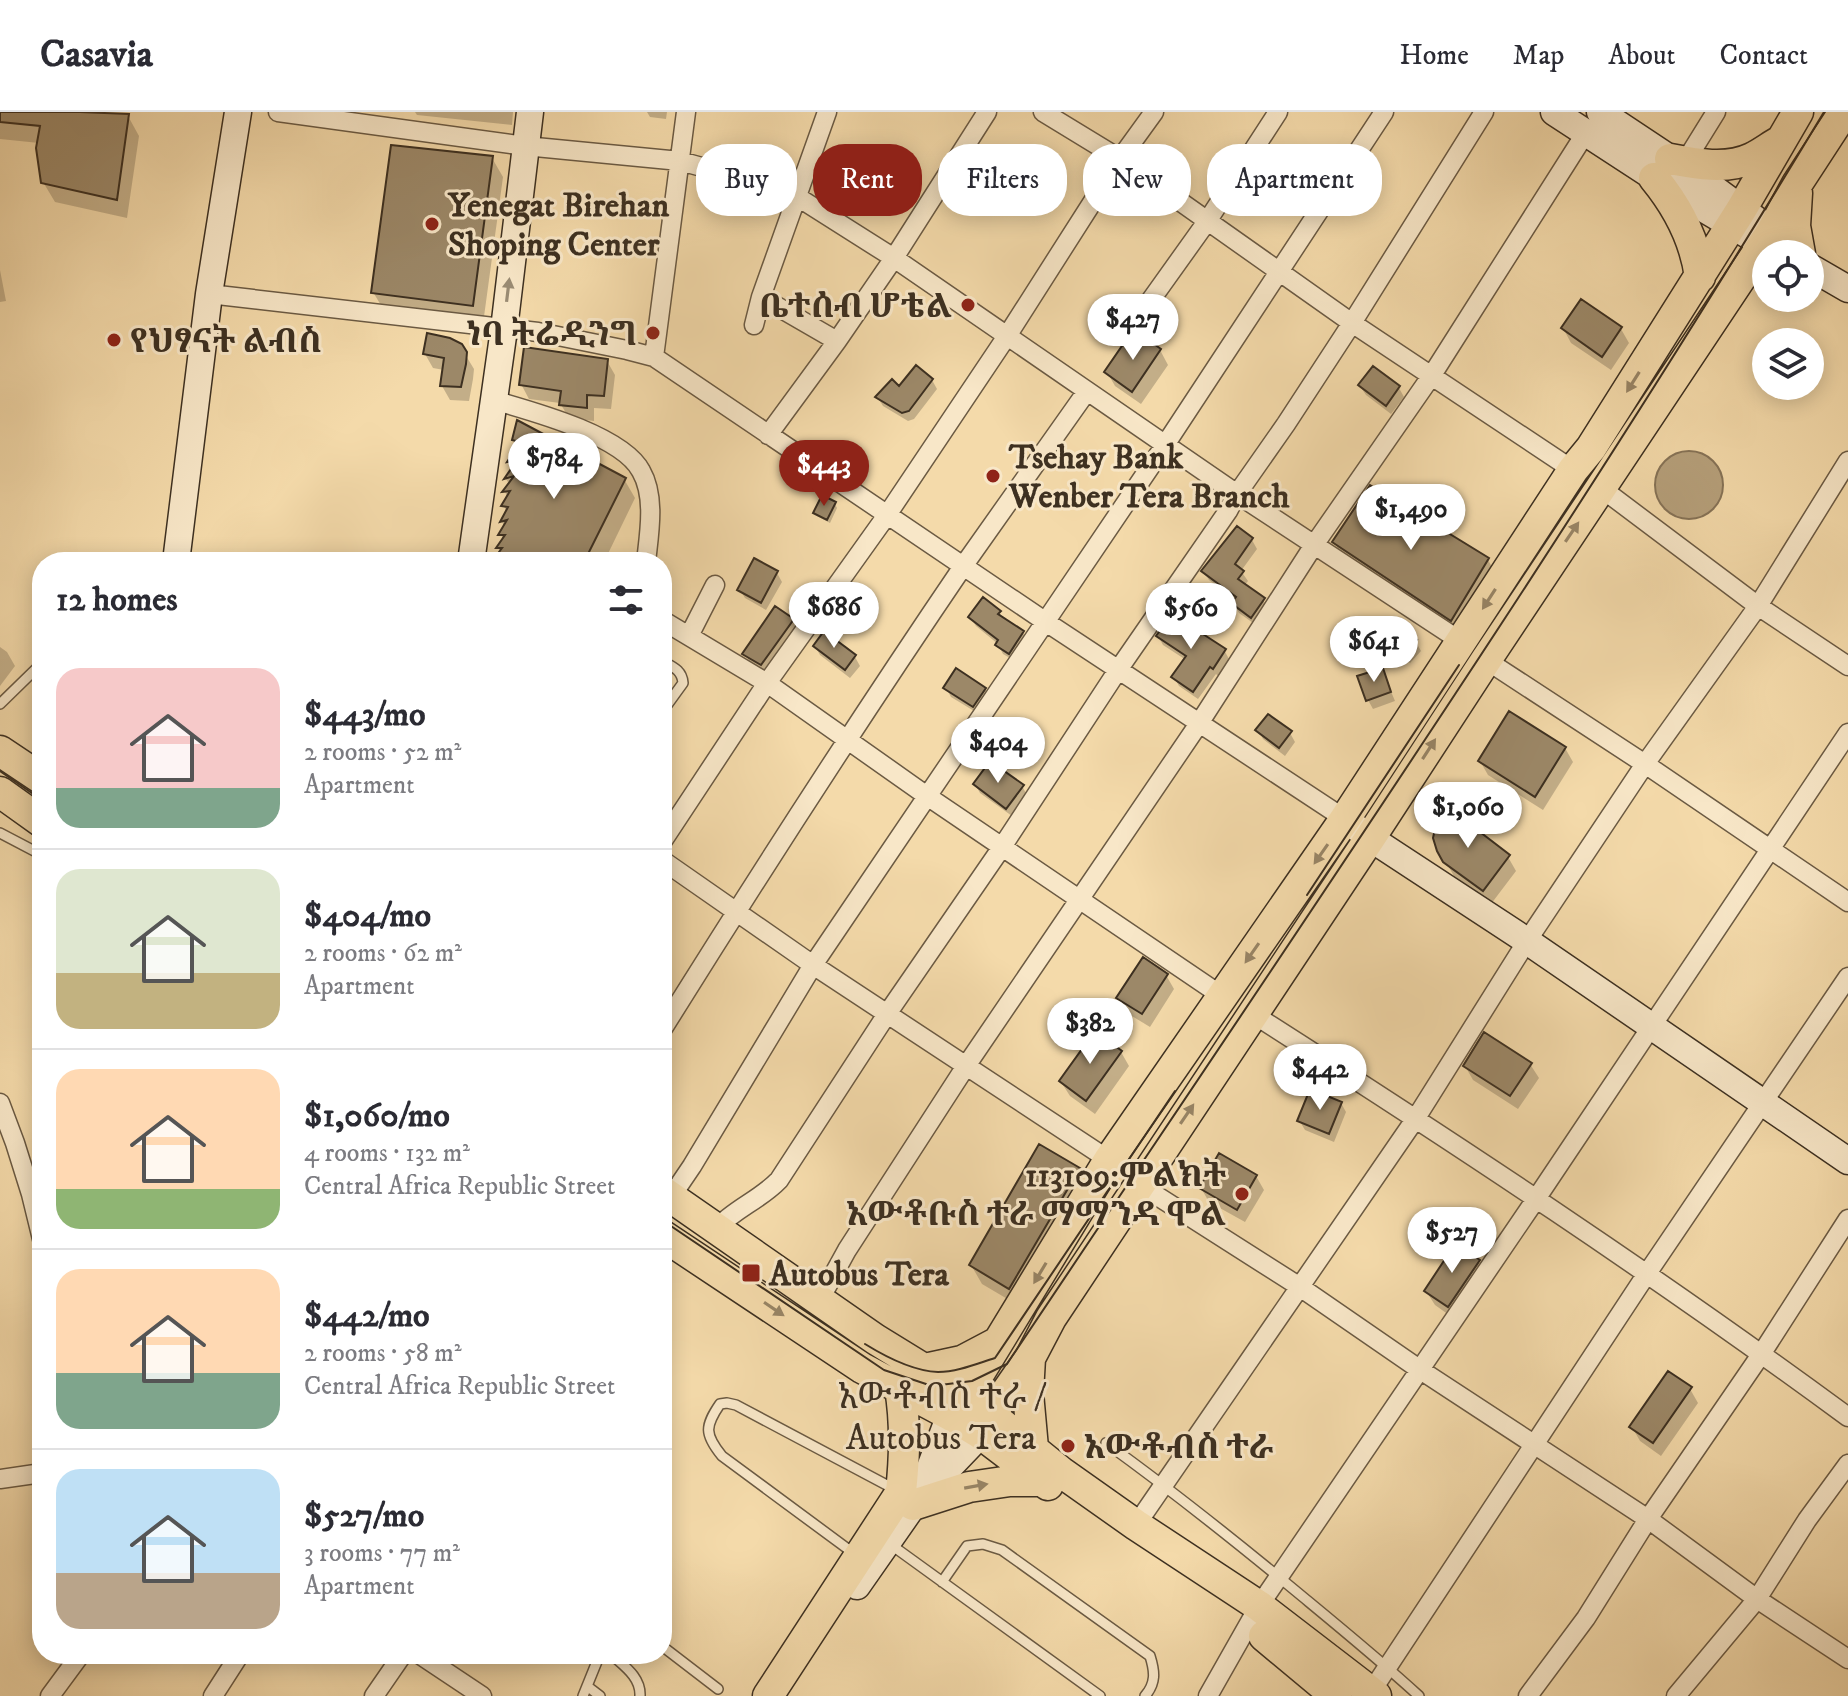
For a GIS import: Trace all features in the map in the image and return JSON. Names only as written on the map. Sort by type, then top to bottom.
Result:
[{"type":"main road","points":[[958,1405],[1109,1160],[1345,819],[1573,470],[1591,448],[1700,277],[1798,112]]},
{"type":"main road","points":[[1781,240],[1797,184],[1844,112]]},
{"type":"main road","points":[[1700,277],[1691,241],[1671,199],[1670,166],[1732,164],[1750,159],[1782,140]]},
{"type":"main road","points":[[1797,184],[1798,240]]},
{"type":"main road","points":[[986,1424],[1030,1358],[1051,1318],[1723,303],[1752,273]]},
{"type":"main road","points":[[1723,303],[1752,285]]},
{"type":"main road","points":[[0,751],[32,772]]},
{"type":"main road","points":[[0,792],[32,815]]},
{"type":"main road","points":[[672,1198],[875,1339],[925,1369],[958,1405],[986,1424],[1033,1448],[1061,1472],[1136,1525],[1254,1615],[1282,1650],[1336,1696]]},
{"type":"main road","points":[[672,1242],[862,1368],[900,1388],[958,1405]]},
{"type":"main road","points":[[925,1369],[962,1361],[998,1342]]},
{"type":"main road","points":[[1030,1358],[1028,1393],[1033,1448]]},
{"type":"main road","points":[[900,1388],[911,1498]]},
{"type":"main road","points":[[986,1424],[1043,1481],[1118,1537],[1378,1685]]},
{"type":"main road","points":[[768,1696],[858,1557],[911,1498],[1010,1481],[1043,1481]]},
{"type":"street","points":[[177,552],[209,294],[238,112]]},
{"type":"street","points":[[278,112],[525,146],[680,161],[696,165]]},
{"type":"street","points":[[472,552],[504,329],[530,112]]},
{"type":"street","points":[[654,357],[686,112]]},
{"type":"street","points":[[797,193],[827,112]]},
{"type":"street","points":[[768,435],[894,258],[987,112]]},
{"type":"street","points":[[1043,112],[1095,144]]},
{"type":"street","points":[[1131,144],[1154,112]]},
{"type":"street","points":[[1128,332],[1208,220],[1278,112]]},
{"type":"street","points":[[672,1188],[692,1166],[813,965],[1165,445],[1384,112]]},
{"type":"street","points":[[716,1229],[726,1218],[771,1189],[779,1180],[887,1014],[1286,424],[1484,112]]},
{"type":"street","points":[[1554,112],[1585,134],[1701,179],[1736,217],[1770,240]]},
{"type":"street","points":[[1600,112],[1670,166]]},
{"type":"street","points":[[1670,166],[1716,112]]},
{"type":"street","points":[[819,1301],[847,1250],[966,1066],[1200,722],[1314,545],[1432,375],[1585,134]]},
{"type":"street","points":[[797,197],[894,258],[1237,494],[1462,642]]},
{"type":"street","points":[[1191,208],[1352,323],[1573,470]]},
{"type":"street","points":[[754,325],[789,216]]},
{"type":"street","points":[[672,827],[767,683],[887,515],[1084,216]]},
{"type":"street","points":[[1824,275],[1848,289]]},
{"type":"street","points":[[209,294],[538,332],[654,357],[1527,941],[1848,1161]]},
{"type":"street","points":[[761,297],[837,341]]},
{"type":"street","points":[[672,1014],[848,739],[1087,391]]},
{"type":"street","points":[[493,400],[583,430],[622,450],[636,462],[643,473],[649,499],[647,552]]},
{"type":"street","points":[[1136,1525],[1416,1118],[1527,941],[1645,764],[1758,606],[1848,461]]},
{"type":"street","points":[[1601,488],[1758,606],[1848,666]]},
{"type":"street","points":[[689,636],[715,585]]},
{"type":"street","points":[[672,626],[767,683],[927,796],[1222,996]]},
{"type":"street","points":[[1486,660],[1848,902]]},
{"type":"street","points":[[1208,1696],[1254,1615],[1848,733]]},
{"type":"street","points":[[672,867],[735,913],[1109,1160]]},
{"type":"street","points":[[1378,1685],[1646,1275],[1848,977]]},
{"type":"street","points":[[1253,1014],[1536,1199],[1762,1353],[1848,1417]]},
{"type":"street","points":[[0,1103],[4,1123],[32,1198]]},
{"type":"street","points":[[1140,1185],[1300,1287],[1648,1519],[1757,1599],[1848,1659]]},
{"type":"street","points":[[1528,1696],[1586,1618],[1648,1519],[1762,1353],[1848,1219]]},
{"type":"street","points":[[784,1696],[887,1542],[958,1405]]},
{"type":"street","points":[[911,1498],[986,1424]]},
{"type":"street","points":[[1676,1696],[1757,1599],[1807,1520],[1848,1464]]},
{"type":"street","points":[[0,1479],[32,1474]]},
{"type":"street","points":[[50,1696],[74,1664]]},
{"type":"street","points":[[224,1664],[229,1671]]},
{"type":"street","points":[[213,1696],[234,1664]]},
{"type":"street","points":[[374,1696],[396,1664]]},
{"type":"street","points":[[434,1664],[482,1696]]},
{"type":"lane","points":[[672,668],[682,674],[683,683],[672,698]]},
{"type":"lane","points":[[0,704],[32,673]]},
{"type":"lane","points":[[0,833],[32,850]]},
{"type":"lane","points":[[858,1557],[722,1456],[709,1437],[708,1425],[720,1404],[736,1405],[911,1498]]},
{"type":"lane","points":[[1106,1443],[1280,1577],[1378,1685],[1419,1696]]},
{"type":"lane","points":[[887,1542],[1100,1696]]},
{"type":"lane","points":[[942,1582],[967,1546],[983,1544],[1002,1550],[1150,1656],[1154,1680],[1145,1696]]},
{"type":"lane","points":[[672,1654],[718,1689]]},
{"type":"lane","points":[[596,1664],[585,1691],[600,1696]]},
{"type":"lane","points":[[621,1664],[638,1680],[640,1696]]},
{"type":"shaded area","points":[[1682,451],[1696,451],[1708,456],[1718,466],[1723,485],[1718,504],[1708,514],[1696,519],[1682,519],[1670,514],[1660,504],[1655,492],[1655,478],[1660,466],[1670,456]]},
{"type":"building","points":[[0,112],[129,114],[117,200],[41,183],[36,148],[40,126],[0,122]]},
{"type":"building","name":"Yenegat Birehan Shoping Center","points":[[391,145],[493,156],[473,306],[371,293]]},
{"type":"building","points":[[1581,299],[1622,327],[1602,357],[1561,328]]},
{"type":"building","points":[[427,333],[462,344],[467,352],[461,387],[440,386],[444,358],[423,354]]},
{"type":"building","points":[[1141,335],[1161,349],[1132,392],[1104,372],[1124,343],[1134,342]]},
{"type":"building","points":[[524,347],[608,359],[604,396],[587,395],[587,408],[559,405],[561,391],[519,385]]},
{"type":"building","points":[[916,365],[933,379],[909,411],[902,413],[875,397],[892,379],[899,386]]},
{"type":"building","points":[[1373,366],[1400,386],[1386,406],[1358,385]]},
{"type":"building","points":[[517,420],[626,478],[589,552],[499,552],[502,548],[496,548],[505,535],[498,535],[507,520],[500,522],[508,507],[501,506],[510,491],[502,492],[514,476],[504,479],[517,460],[507,462],[520,442],[512,440]]},
{"type":"building","points":[[1370,485],[1489,558],[1451,621],[1332,542]]},
{"type":"building","points":[[822,495],[836,502],[827,520],[813,513]]},
{"type":"building","points":[[1237,526],[1253,538],[1235,564],[1244,571],[1238,579],[1265,598],[1251,618],[1231,603],[1236,597],[1201,571]]},
{"type":"building","points":[[754,558],[778,571],[761,603],[737,590]]},
{"type":"building","points":[[983,597],[1001,611],[998,614],[1024,631],[1009,654],[995,645],[998,640],[968,617]]},
{"type":"building","points":[[775,606],[794,619],[761,665],[742,654]]},
{"type":"building","points":[[1172,614],[1226,649],[1193,692],[1171,677],[1186,656],[1156,636]]},
{"type":"building","points":[[1403,628],[1417,640],[1404,656],[1389,643]]},
{"type":"building","points":[[824,631],[856,655],[845,670],[813,646]]},
{"type":"building","points":[[956,668],[986,688],[973,707],[943,688]]},
{"type":"building","points":[[1383,668],[1391,692],[1366,701],[1357,676]]},
{"type":"building","points":[[1509,711],[1566,747],[1535,797],[1478,761]]},
{"type":"building","points":[[1268,714],[1292,731],[1279,748],[1255,730]]},
{"type":"building","points":[[990,761],[1024,785],[1006,809],[973,784]]},
{"type":"building","points":[[1450,809],[1510,855],[1483,891],[1443,862],[1437,851],[1433,838],[1435,829]]},
{"type":"building","points":[[1143,957],[1168,974],[1142,1014],[1116,998]]},
{"type":"building","points":[[1095,1031],[1122,1051],[1086,1101],[1059,1081]]},
{"type":"building","points":[[1484,1032],[1532,1063],[1510,1096],[1463,1066]]},
{"type":"building","points":[[1310,1089],[1342,1102],[1329,1134],[1297,1121]]},
{"type":"building","points":[[1039,1144],[1080,1168],[1009,1289],[969,1265]]},
{"type":"building","points":[[1219,1153],[1257,1175],[1237,1210],[1199,1188]]},
{"type":"building","points":[[1455,1244],[1480,1260],[1448,1307],[1424,1291]]},
{"type":"building","points":[[1668,1371],[1692,1387],[1653,1443],[1629,1427]]},
{"type":"tram line","points":[[672,1227],[884,1370],[932,1386],[972,1381],[1007,1364],[1526,587],[1824,112]]},
{"type":"tram line","points":[[1307,895],[1459,665]]},
{"type":"tram line","points":[[0,771],[32,793]]},
{"type":"tram line","points":[[865,1344],[900,1362],[928,1371],[952,1371],[995,1358],[1175,1091]]},
{"type":"place","name":"Yenegat Birehan Shoping Center","points":[[432,224]]},
{"type":"place","name":"ቤተሰብ ሆቴል","points":[[968,305]]},
{"type":"place","name":"ነባ ትሬዲንግ","points":[[653,333]]},
{"type":"place","name":"የህፃናት ልብስ","points":[[114,340]]},
{"type":"place","name":"Tsehay Bank Wenber Tera Branch","points":[[993,476]]},
{"type":"place","name":"113109:ምልክት አውቶቡስ ተራ ማማንዳ ሞል","points":[[1242,1194]]},
{"type":"place","name":"Autobus Tera","points":[[751,1273]]},
{"type":"place","name":"አውቶብስ ተራ","points":[[1068,1446]]},
{"type":"district","name":"አውቶብስ ተራ / Autobus Tera","points":[[941,1416]]}]
